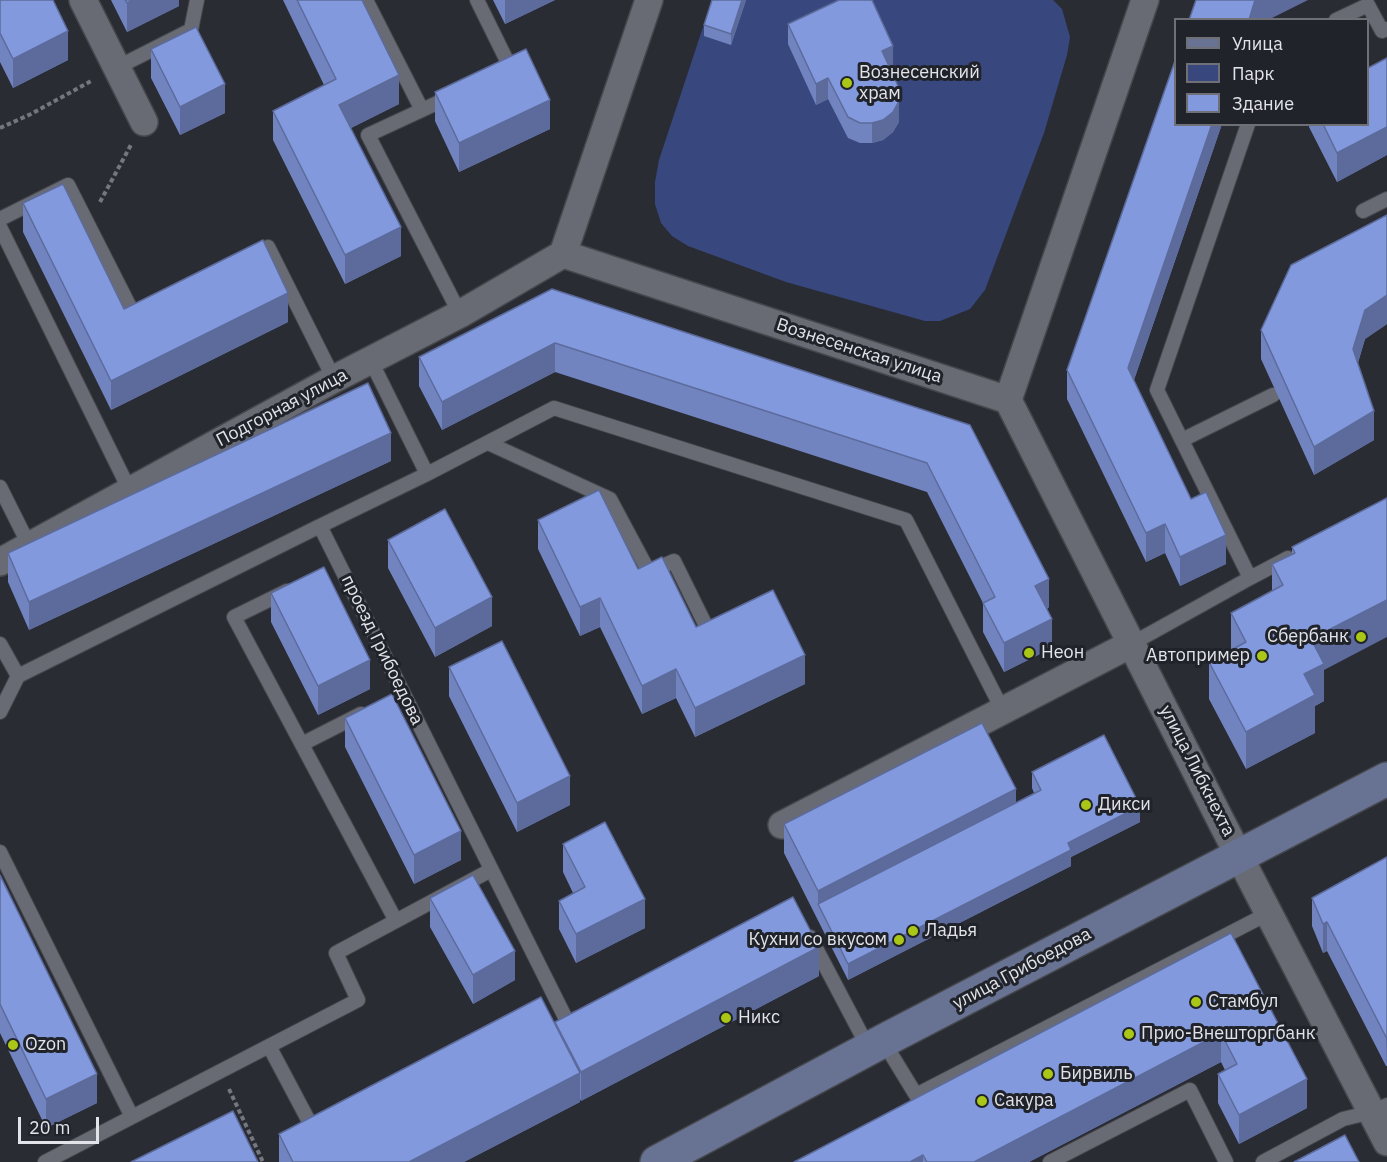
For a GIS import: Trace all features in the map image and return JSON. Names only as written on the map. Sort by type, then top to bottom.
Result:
[{"type":"main road","name":"улица Грибоедова","points":[[657,1162],[876,1045],[1387,779]]},
{"type":"street","points":[[83,0],[144,122]]},
{"type":"street","points":[[563,254],[649,0]]},
{"type":"street","points":[[1008,400],[1145,0]]},
{"type":"street","name":"Подгорная улица","points":[[0,562],[334,378],[460,314],[563,254]]},
{"type":"street","name":"Вознесенская улица","points":[[563,254],[1008,400]]},
{"type":"street","name":"улица Либкнехта","points":[[1008,400],[1239,856],[1379,1108],[1387,1142]]},
{"type":"street","points":[[782,825],[1133,643]]},
{"type":"lane","points":[[118,67],[191,30],[197,0]]},
{"type":"lane","points":[[366,0],[422,110]]},
{"type":"lane","points":[[477,0],[511,69],[491,78]]},
{"type":"lane","points":[[1340,18],[1368,5],[1382,31],[1387,29]]},
{"type":"lane","points":[[460,314],[368,135],[461,92]]},
{"type":"lane","points":[[1247,126],[1157,390],[1250,579]]},
{"type":"lane","points":[[0,219],[68,185],[134,315],[154,304]]},
{"type":"lane","points":[[1363,211],[1387,199]]},
{"type":"lane","points":[[0,227],[130,491]]},
{"type":"lane","points":[[237,263],[268,247],[334,378]]},
{"type":"lane","points":[[371,361],[427,474]]},
{"type":"lane","points":[[1182,440],[1273,395]]},
{"type":"lane","points":[[0,712],[18,676],[427,474],[554,408],[906,520],[1003,711]]},
{"type":"lane","points":[[488,443],[610,499],[649,572],[674,561],[708,630]]},
{"type":"lane","points":[[0,488],[29,545]]},
{"type":"lane","name":"проезд Грибоедова","points":[[320,526],[334,567],[398,696],[491,870],[547,996],[568,1023],[589,1012]]},
{"type":"lane","points":[[1133,643],[1303,550]]},
{"type":"lane","points":[[297,585],[234,617],[396,921]]},
{"type":"lane","points":[[0,644],[18,676]]},
{"type":"lane","points":[[302,744],[373,708]]},
{"type":"lane","points":[[0,852],[132,1118]]},
{"type":"lane","points":[[45,1162],[358,1000],[336,952],[491,870]]},
{"type":"lane","points":[[804,925],[876,1045],[915,1095],[1269,913]]},
{"type":"lane","points":[[269,1046],[313,1129]]},
{"type":"lane","points":[[1050,1162],[1190,1090],[1226,1162]]},
{"type":"lane","points":[[1263,1162],[1342,1119],[1379,1108]]},
{"type":"path","points":[[0,128],[118,67]]},
{"type":"path","points":[[88,224],[144,122]]},
{"type":"path","points":[[221,1072],[262,1162]]},
{"type":"green space","points":[[712,0],[1053,0],[1062,9],[1070,37],[1067,55],[1044,133],[985,290],[970,309],[940,321],[925,321],[786,282],[688,246],[672,236],[661,223],[655,204],[655,182],[659,160]]},
{"type":"building","points":[[0,0],[53,0],[68,31],[13,59],[0,33]]},
{"type":"building","points":[[297,0],[362,0],[399,75],[339,105],[401,227],[345,255],[273,111],[336,79]]},
{"type":"building","points":[[712,0],[742,0],[731,34],[704,25]]},
{"type":"building","name":"Вознесенский храм","points":[[839,0],[872,0],[893,46],[882,51],[899,88],[899,101],[893,112],[883,120],[860,123],[848,117],[828,78],[816,84],[788,24]]},
{"type":"building","points":[[1196,0],[1255,0],[1250,18],[1190,18]]},
{"type":"building","points":[[196,27],[225,84],[180,107],[151,49]]},
{"type":"building","points":[[526,49],[550,100],[459,143],[435,92]]},
{"type":"building","points":[[1387,58],[1387,127],[1337,153],[1324,126],[1369,126],[1369,67]]},
{"type":"building","points":[[1174,64],[1174,126],[1211,126],[1128,368],[1191,499],[1206,492],[1226,535],[1180,557],[1165,524],[1146,533],[1067,370]]},
{"type":"building","points":[[63,184],[124,309],[263,240],[288,293],[111,381],[23,203]]},
{"type":"building","points":[[1387,215],[1387,295],[1365,310],[1353,349],[1374,411],[1314,447],[1261,330],[1291,265]]},
{"type":"building","points":[[552,289],[970,425],[1049,579],[1035,586],[1052,619],[1004,643],[983,603],[995,597],[927,463],[555,343],[442,402],[419,357]]},
{"type":"building","points":[[368,383],[391,433],[29,602],[8,553]]},
{"type":"building","points":[[599,490],[638,569],[662,557],[696,627],[773,590],[805,655],[695,708],[676,669],[642,686],[600,598],[580,607],[538,520]]},
{"type":"building","points":[[1387,498],[1387,600],[1311,639],[1324,664],[1304,674],[1315,695],[1246,732],[1209,662],[1246,642],[1231,613],[1283,585],[1272,564],[1295,553],[1292,547]]},
{"type":"building","points":[[445,509],[492,597],[435,628],[388,540]]},
{"type":"building","points":[[324,567],[370,660],[318,686],[271,593]]},
{"type":"building","points":[[502,641],[570,776],[517,803],[449,667]]},
{"type":"building","points":[[392,694],[461,831],[414,855],[345,718]]},
{"type":"building","points":[[982,723],[1016,789],[818,891],[784,824]]},
{"type":"building","points":[[1104,735],[1140,806],[1068,843],[1071,850],[848,964],[818,904],[1041,790],[1032,772]]},
{"type":"building","points":[[605,822],[645,899],[576,934],[559,901],[585,887],[563,844]]},
{"type":"building","points":[[1387,857],[1386,1037],[1327,922],[1323,924],[1312,898]]},
{"type":"building","points":[[0,875],[97,1074],[46,1099],[0,1004]]},
{"type":"building","points":[[473,875],[515,951],[473,975],[430,898]]},
{"type":"building","points":[[793,897],[819,947],[581,1072],[555,1022]]},
{"type":"building","points":[[1231,933],[1307,1079],[1239,1115],[1218,1074],[1237,1064],[1221,1033],[974,1162],[927,1162],[923,1155],[910,1162],[794,1162]]},
{"type":"building","points":[[541,997],[580,1073],[409,1162],[293,1162],[279,1134]]},
{"type":"building","points":[[233,1111],[258,1162],[131,1162]]},
{"type":"building","points":[[1345,1135],[1359,1162],[1294,1162]]},
{"type":"place","name":"Вознесенский храм","points":[[847,83]]},
{"type":"place","name":"Сбербанк","points":[[1361,637]]},
{"type":"place","name":"Неон","points":[[1029,653]]},
{"type":"place","name":"Автопример","points":[[1262,656]]},
{"type":"place","name":"Дикси","points":[[1086,805]]},
{"type":"place","name":"Ладья","points":[[913,931]]},
{"type":"place","name":"Кухни со вкусом","points":[[899,940]]},
{"type":"place","name":"Стамбул","points":[[1196,1002]]},
{"type":"place","name":"Никс","points":[[726,1018]]},
{"type":"place","name":"Прио-Внешторгбанк","points":[[1129,1034]]},
{"type":"place","name":"Ozon","points":[[13,1045]]},
{"type":"place","name":"Бирвиль","points":[[1048,1074]]},
{"type":"place","name":"Сакура","points":[[982,1101]]}]
